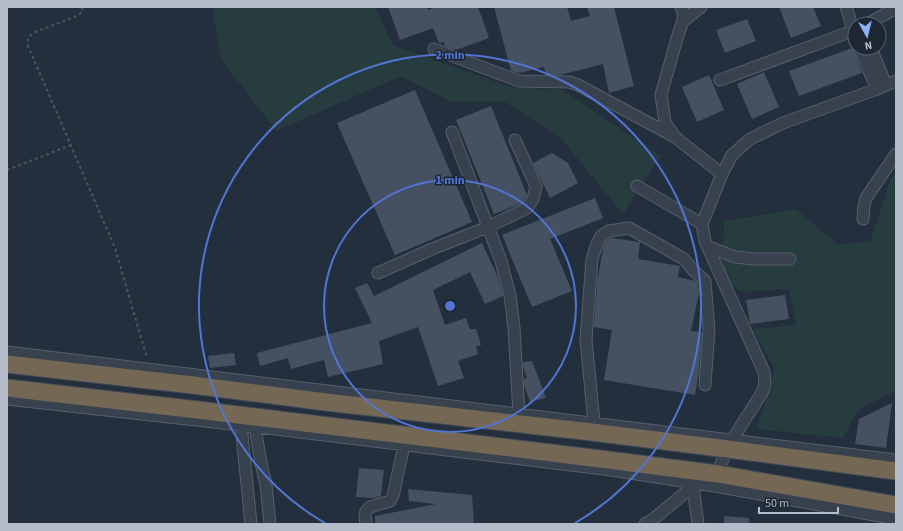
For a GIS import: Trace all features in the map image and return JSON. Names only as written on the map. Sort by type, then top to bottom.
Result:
[{"type":"highway","points":[[7,364],[592,432],[731,444],[896,471]]},
{"type":"highway","points":[[7,388],[592,458],[716,480],[896,505]]},
{"type":"street","points":[[675,137],[665,122],[662,95],[683,21],[683,11],[681,7]]},
{"type":"street","points":[[683,21],[701,7]]},
{"type":"street","points":[[882,16],[896,8]]},
{"type":"street","points":[[720,80],[847,34]]},
{"type":"street","points":[[434,49],[519,81],[569,82],[578,85],[675,137],[722,174]]},
{"type":"street","points":[[867,56],[890,84]]},
{"type":"street","points":[[875,56],[890,84]]},
{"type":"street","points":[[716,480],[731,444],[763,391],[765,382],[764,372],[705,241],[704,219],[722,174],[732,155],[750,139],[783,123],[890,84]]},
{"type":"street","points":[[452,132],[501,261],[510,295],[514,328],[519,414]]},
{"type":"street","points":[[378,273],[432,248],[488,227],[527,208],[533,199],[536,186],[515,140]]},
{"type":"street","points":[[863,219],[866,198],[896,154]]},
{"type":"street","points":[[637,186],[704,219]]},
{"type":"street","points":[[594,423],[586,340],[592,259],[597,244],[602,236],[609,231],[629,228],[684,260],[706,281],[709,330],[705,385]]},
{"type":"street","points":[[707,246],[735,257],[754,259],[790,259]]},
{"type":"street","points":[[7,352],[594,423],[731,444],[896,460]]},
{"type":"street","points":[[7,399],[241,425],[604,469],[695,485],[716,480],[870,520],[896,519]]},
{"type":"street","points":[[241,425],[250,524]]},
{"type":"street","points":[[255,427],[266,485],[270,524]]},
{"type":"street","points":[[366,524],[366,511],[370,507],[390,501],[393,496],[404,445]]},
{"type":"street","points":[[646,524],[695,485]]},
{"type":"street","points":[[695,485],[698,524]]},
{"type":"path","points":[[82,7],[82,12],[78,16],[30,35],[27,40],[28,46],[115,248],[151,370]]},
{"type":"path","points":[[7,170],[71,145]]},
{"type":"green space","points":[[212,7],[375,7],[393,45],[511,87],[563,90],[661,156],[623,214],[559,136],[505,102],[452,102],[401,76],[276,131],[221,59]]},
{"type":"green space","points":[[896,170],[896,391],[858,410],[843,438],[756,429],[771,387],[774,367],[752,329],[796,325],[789,289],[742,292],[722,278],[724,221],[796,209],[837,244],[870,242],[890,180]]},
{"type":"building","points":[[388,7],[427,7],[428,10],[436,7],[478,7],[489,38],[456,50],[445,46],[444,42],[439,43],[433,28],[400,40]]},
{"type":"building","points":[[494,7],[567,7],[571,21],[590,16],[587,7],[614,7],[634,86],[609,93],[603,64],[560,75],[546,75],[544,67],[519,73],[511,71]]},
{"type":"building","points":[[779,7],[813,7],[821,26],[791,38]]},
{"type":"building","points":[[747,19],[756,41],[725,53],[716,30]]},
{"type":"building","points":[[847,50],[847,56],[855,56],[862,73],[799,96],[789,71]]},
{"type":"building","points":[[764,72],[779,107],[752,119],[737,84]]},
{"type":"building","points":[[709,75],[724,110],[697,122],[682,87]]},
{"type":"building","points":[[415,90],[472,222],[395,255],[337,123]]},
{"type":"building","points":[[491,106],[527,195],[522,203],[494,214],[456,120]]},
{"type":"building","points":[[552,153],[568,163],[578,183],[550,198],[533,163]]},
{"type":"building","points":[[595,198],[603,218],[550,239],[572,291],[532,307],[502,235]]},
{"type":"building","points":[[611,238],[640,242],[638,259],[680,266],[678,277],[695,281],[698,284],[699,293],[691,331],[702,332],[699,371],[695,395],[604,380],[612,330],[594,327],[597,284],[603,248],[606,241]]},
{"type":"building","points":[[482,243],[498,277],[503,296],[485,304],[470,272],[433,290],[445,325],[466,318],[470,329],[476,329],[481,345],[476,347],[478,354],[458,361],[464,378],[438,386],[418,327],[379,341],[383,364],[328,377],[324,360],[291,369],[288,358],[260,366],[257,353],[372,323],[355,288],[367,283],[374,296]]},
{"type":"building","points":[[785,295],[789,319],[750,324],[746,300]]},
{"type":"building","points":[[234,353],[236,365],[210,368],[208,356]]},
{"type":"building","points":[[532,361],[546,398],[530,402],[524,385],[524,379],[527,378],[523,367],[523,362]]},
{"type":"building","points":[[892,403],[886,448],[855,444],[859,419]]},
{"type":"building","points":[[359,468],[384,470],[381,496],[374,498],[356,497]]},
{"type":"building","points":[[408,489],[472,495],[474,524],[375,524],[375,516],[436,504],[409,501]]},
{"type":"building","points":[[724,516],[749,518],[749,524],[724,524]]}]
